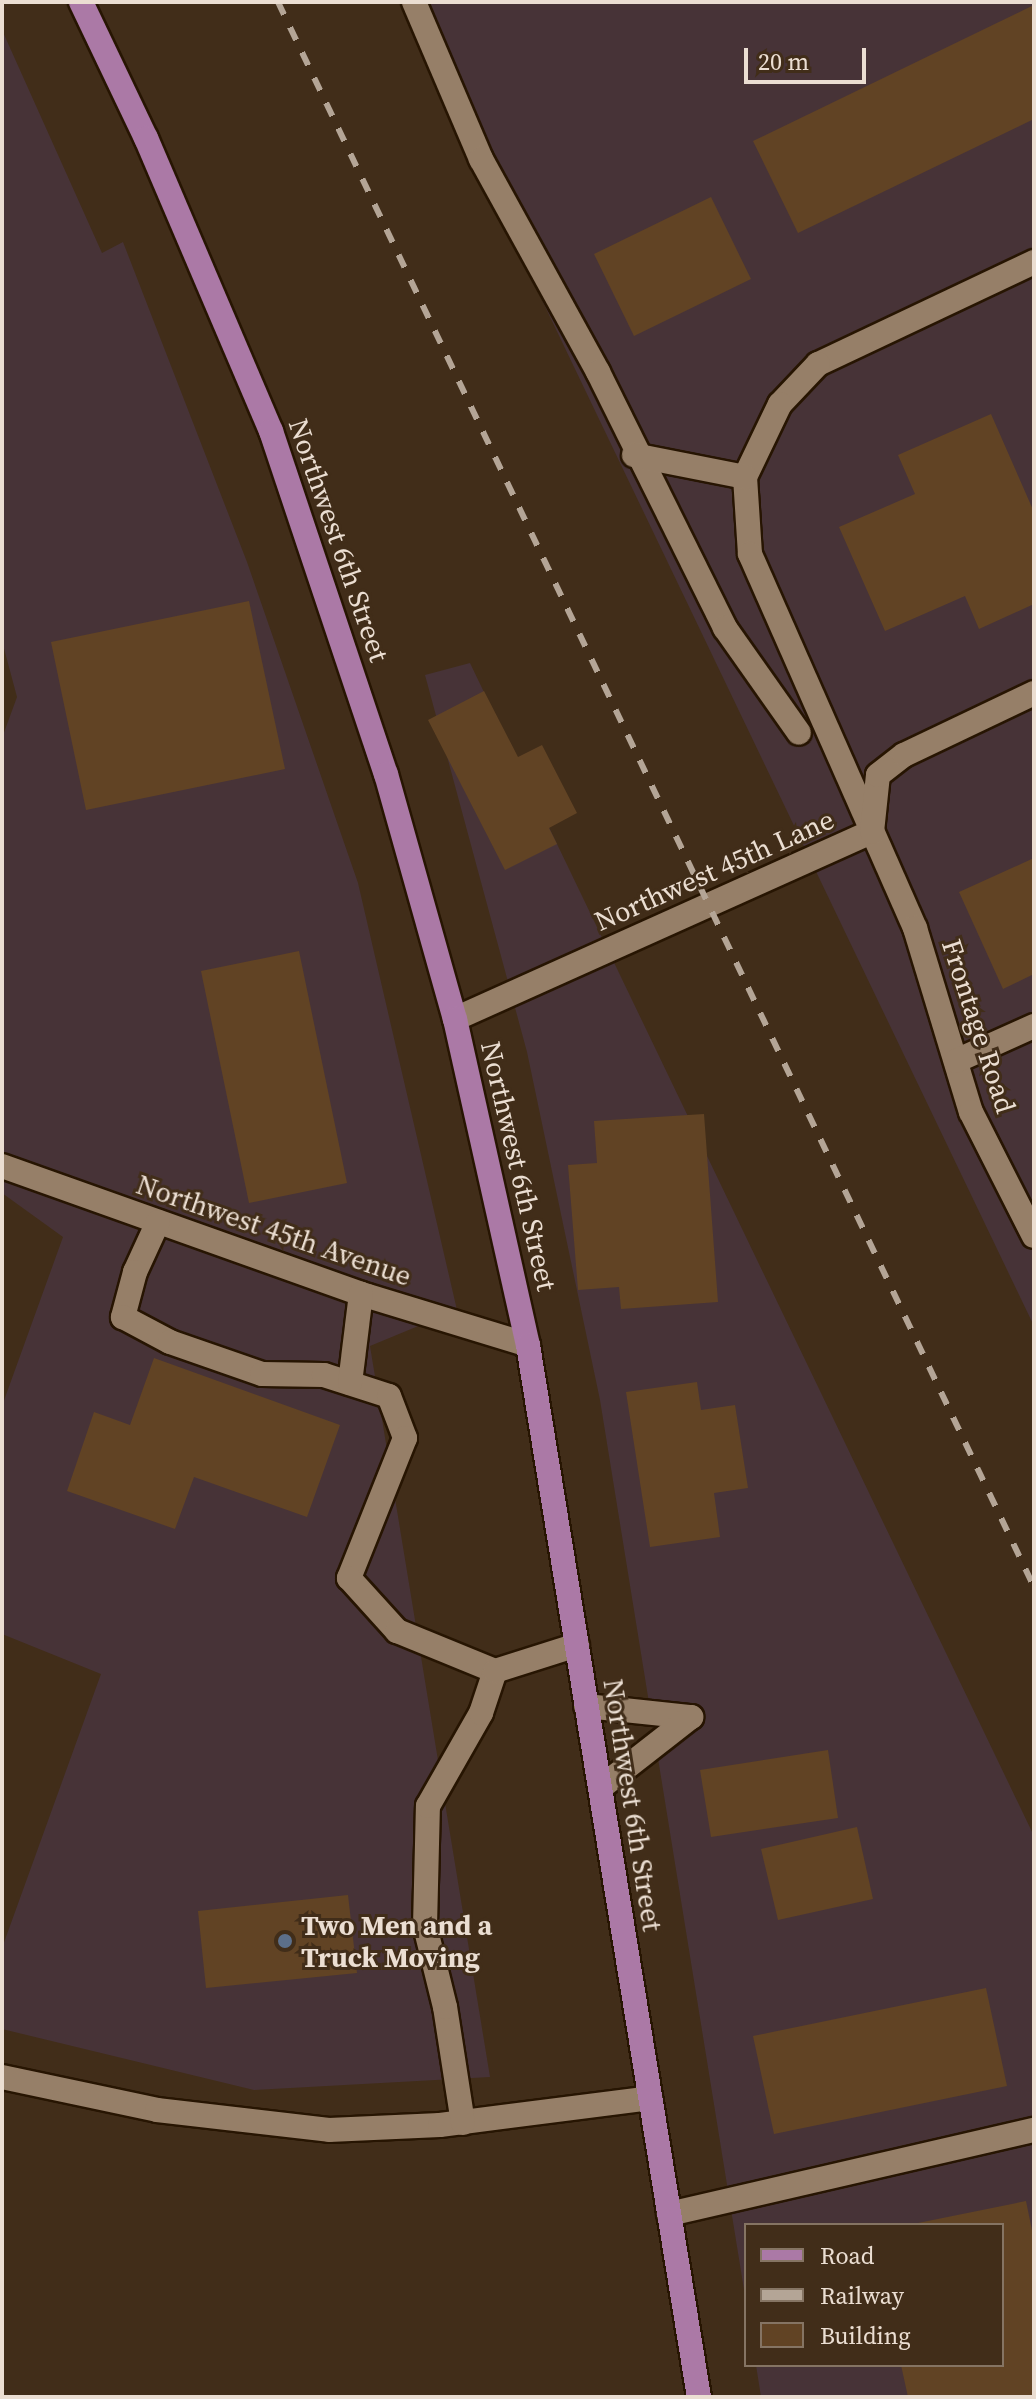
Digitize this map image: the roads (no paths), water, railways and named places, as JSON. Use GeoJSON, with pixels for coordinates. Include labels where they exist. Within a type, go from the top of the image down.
{"type":"FeatureCollection","features":[{"type":"Feature","properties":{"kind":"main road","name":"Northwest 6th Street"},"geometry":{"type":"LineString","coordinates":[[81,2],[146,138],[271,431],[381,760],[455,1019],[528,1345],[699,2397]]}},
{"type":"Feature","properties":{"kind":"street"},"geometry":{"type":"LineString","coordinates":[[414,2],[481,159],[598,372],[634,455],[725,628],[799,733]]}},
{"type":"Feature","properties":{"kind":"street"},"geometry":{"type":"LineString","coordinates":[[634,455],[745,477],[780,404],[818,364],[1034,262]]}},
{"type":"Feature","properties":{"kind":"street","name":"Frontage Road"},"geometry":{"type":"LineString","coordinates":[[745,477],[750,554],[915,928],[971,1112],[1034,1236]]}},
{"type":"Feature","properties":{"kind":"street","name":"Northwest 45th Lane"},"geometry":{"type":"LineString","coordinates":[[455,1019],[872,832],[878,775],[904,755],[1034,693]]}},
{"type":"Feature","properties":{"kind":"street"},"geometry":{"type":"LineString","coordinates":[[956,1061],[1034,1026]]}},
{"type":"Feature","properties":{"kind":"street","name":"Northwest 45th Avenue"},"geometry":{"type":"LineString","coordinates":[[2,1166],[361,1294],[528,1345]]}},
{"type":"Feature","properties":{"kind":"street"},"geometry":{"type":"LineString","coordinates":[[158,1222],[135,1272],[123,1317],[170,1342],[262,1374],[324,1375],[389,1396],[405,1438],[349,1578],[397,1631],[495,1671],[577,1645]]}},
{"type":"Feature","properties":{"kind":"street"},"geometry":{"type":"LineString","coordinates":[[350,1383],[361,1294]]}},
{"type":"Feature","properties":{"kind":"street"},"geometry":{"type":"LineString","coordinates":[[463,2123],[445,2007],[425,1926],[428,1806],[481,1713],[495,1671]]}},
{"type":"Feature","properties":{"kind":"street"},"geometry":{"type":"LineString","coordinates":[[586,1706],[691,1717],[600,1788]]}},
{"type":"Feature","properties":{"kind":"street"},"geometry":{"type":"LineString","coordinates":[[2,2077],[157,2110],[329,2130],[463,2123],[650,2098]]}},
{"type":"Feature","properties":{"kind":"street"},"geometry":{"type":"LineString","coordinates":[[669,2214],[1034,2130]]}},
{"type":"Feature","properties":{"kind":"railway"},"geometry":{"type":"LineString","coordinates":[[278,2],[1034,1587]]}},
{"type":"Feature","properties":{"kind":"place","name":"Two Men and a Truck Moving"},"geometry":{"type":"Point","coordinates":[285,1941]}}]}
